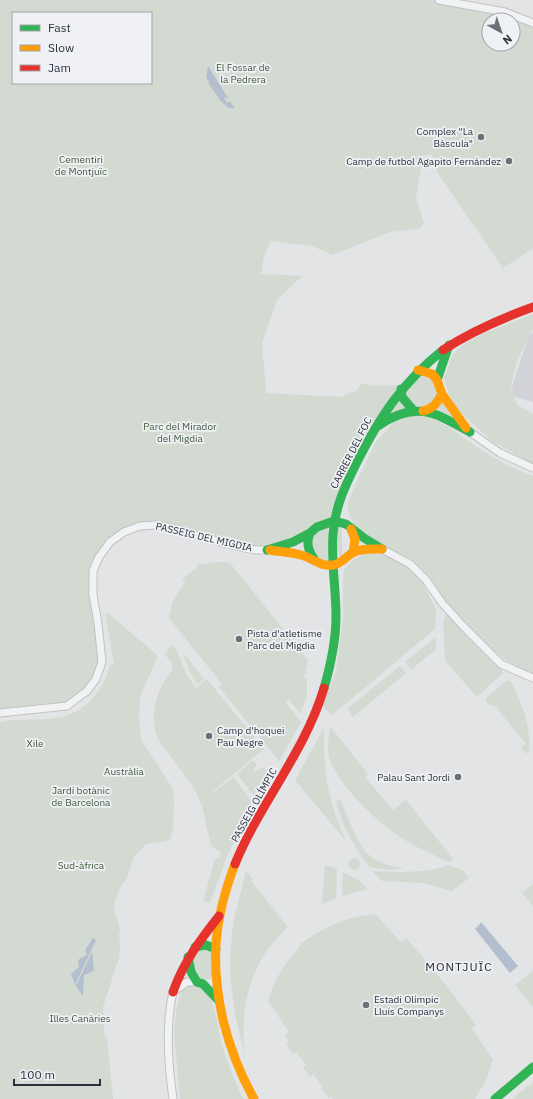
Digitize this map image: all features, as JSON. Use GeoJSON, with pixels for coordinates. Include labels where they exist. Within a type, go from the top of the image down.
{"type":"FeatureCollection","features":[{"type":"Feature","properties":{"kind":"street"},"geometry":{"type":"LineString","coordinates":[[439,0],[505,12],[533,23]]}},
{"type":"Feature","properties":{"kind":"street","name":"CARRER DEL FOC"},"geometry":{"type":"LineString","coordinates":[[334,521],[346,485],[374,430],[401,390],[418,370],[449,346],[485,325],[533,307]]}},
{"type":"Feature","properties":{"kind":"street"},"geometry":{"type":"LineString","coordinates":[[437,380],[449,346]]}},
{"type":"Feature","properties":{"kind":"street"},"geometry":{"type":"LineString","coordinates":[[418,370],[432,374],[437,380],[442,394],[451,408],[470,432]]}},
{"type":"Feature","properties":{"kind":"street"},"geometry":{"type":"LineString","coordinates":[[401,390],[402,396],[417,411],[438,415],[470,432],[500,453],[533,468]]}},
{"type":"Feature","properties":{"kind":"street"},"geometry":{"type":"LineString","coordinates":[[374,430],[394,416],[417,411],[431,410],[437,404],[442,394]]}},
{"type":"Feature","properties":{"kind":"street"},"geometry":{"type":"LineString","coordinates":[[267,550],[293,542],[323,524],[334,521],[346,524],[382,549],[410,564],[426,580],[442,603],[462,626],[501,664],[533,678]]}},
{"type":"Feature","properties":{"kind":"street","name":"PASSEIG OLÍMPIC"},"geometry":{"type":"LineString","coordinates":[[254,1099],[234,1060],[228,1041],[220,1002],[215,966],[219,916],[227,885],[236,861],[254,825],[304,739],[321,699],[328,673],[336,618],[333,541],[334,521]]}},
{"type":"Feature","properties":{"kind":"street","name":"PASSEIG DEL MIGDIA"},"geometry":{"type":"LineString","coordinates":[[0,713],[67,706],[78,700],[87,692],[96,679],[102,662],[98,623],[93,595],[93,570],[99,557],[110,542],[124,532],[140,526],[155,525],[172,528],[231,545],[256,550],[267,550]]}},
{"type":"Feature","properties":{"kind":"street"},"geometry":{"type":"LineString","coordinates":[[350,528],[355,539],[353,553]]}},
{"type":"Feature","properties":{"kind":"street"},"geometry":{"type":"LineString","coordinates":[[310,533],[307,540],[307,547],[314,559]]}},
{"type":"Feature","properties":{"kind":"street"},"geometry":{"type":"LineString","coordinates":[[267,550],[299,554],[314,559],[325,565],[334,565],[340,563],[353,553],[363,549],[382,549]]}},
{"type":"Feature","properties":{"kind":"street"},"geometry":{"type":"LineString","coordinates":[[173,1099],[168,1051],[170,1007],[173,992],[188,957],[219,916]]}},
{"type":"Feature","properties":{"kind":"street"},"geometry":{"type":"LineString","coordinates":[[195,947],[206,944],[216,949]]}},
{"type":"Feature","properties":{"kind":"street"},"geometry":{"type":"LineString","coordinates":[[188,957],[191,972],[220,1002]]}},
{"type":"Feature","properties":{"kind":"street"},"geometry":{"type":"LineString","coordinates":[[173,992],[187,982],[209,983],[216,979]]}},
{"type":"Feature","properties":{"kind":"street"},"geometry":{"type":"LineString","coordinates":[[495,1099],[533,1067]]}},
{"type":"Feature","properties":{"kind":"shaded area"},"geometry":{"type":"Polygon","coordinates":[[[533,333],[533,402],[513,396],[512,387],[529,334],[533,333]]]}},
{"type":"Feature","properties":{"kind":"green space"},"geometry":{"type":"Polygon","coordinates":[[[0,0],[444,0],[490,12],[481,12],[481,52],[521,52],[521,20],[533,23],[533,248],[503,268],[437,172],[432,154],[423,156],[416,198],[424,223],[421,228],[390,232],[333,255],[312,246],[271,241],[264,256],[261,274],[302,276],[277,300],[262,343],[266,393],[342,397],[350,392],[355,392],[362,383],[372,386],[404,385],[374,430],[334,521],[267,550],[172,528],[140,526],[110,542],[93,571],[102,662],[96,679],[72,704],[0,713],[0,0]]]}},
{"type":"Feature","properties":{"kind":"green space"},"geometry":{"type":"Polygon","coordinates":[[[533,314],[533,329],[517,361],[511,386],[517,405],[533,414],[533,464],[492,441],[457,409],[449,395],[444,378],[453,354],[464,344],[482,334],[533,314]]]}},
{"type":"Feature","properties":{"kind":"green space"},"geometry":{"type":"Polygon","coordinates":[[[420,376],[428,378],[433,382],[437,395],[428,408],[413,407],[405,393],[420,376]]]}},
{"type":"Feature","properties":{"kind":"green space"},"geometry":{"type":"Polygon","coordinates":[[[400,398],[407,409],[386,417],[400,398]]]}},
{"type":"Feature","properties":{"kind":"green space"},"geometry":{"type":"Polygon","coordinates":[[[442,398],[458,422],[433,411],[442,398]]]}},
{"type":"Feature","properties":{"kind":"green space"},"geometry":{"type":"Polygon","coordinates":[[[413,414],[424,416],[441,423],[493,457],[513,468],[533,476],[533,674],[506,660],[481,641],[448,607],[428,575],[410,558],[388,549],[355,527],[351,519],[348,503],[375,443],[393,423],[413,414]]]}},
{"type":"Feature","properties":{"kind":"green space"},"geometry":{"type":"Polygon","coordinates":[[[328,526],[328,561],[316,558],[309,544],[313,534],[328,526]]]}},
{"type":"Feature","properties":{"kind":"green space"},"geometry":{"type":"Polygon","coordinates":[[[338,526],[342,526],[342,557],[340,558],[338,549],[338,526]]]}},
{"type":"Feature","properties":{"kind":"green space"},"geometry":{"type":"Polygon","coordinates":[[[375,553],[404,564],[422,581],[436,610],[435,629],[332,715],[322,706],[336,672],[343,617],[344,570],[352,561],[364,554],[375,553]]]}},
{"type":"Feature","properties":{"kind":"green space","name":"Pista d'atletisme Parc del Migdia"},"geometry":{"type":"Polygon","coordinates":[[[217,562],[230,563],[308,660],[304,678],[307,679],[307,697],[300,713],[289,700],[285,703],[301,722],[279,761],[219,687],[222,684],[169,618],[173,601],[185,582],[182,579],[197,568],[197,565],[217,562]]]}},
{"type":"Feature","properties":{"kind":"green space","name":"Jardí botànic de Barcelona"},"geometry":{"type":"Polygon","coordinates":[[[107,612],[158,656],[140,697],[139,718],[141,740],[173,789],[173,828],[170,840],[147,844],[134,856],[126,880],[121,886],[114,904],[115,916],[121,932],[119,932],[119,958],[103,1007],[104,1034],[107,1039],[113,1099],[0,1099],[0,722],[62,717],[79,710],[93,698],[99,690],[110,665],[114,664],[105,613],[107,612]]]}},
{"type":"Feature","properties":{"kind":"green space"},"geometry":{"type":"Polygon","coordinates":[[[448,615],[475,644],[501,668],[503,673],[477,697],[447,663],[445,658],[443,622],[445,616],[448,615]]]}},
{"type":"Feature","properties":{"kind":"green space"},"geometry":{"type":"Polygon","coordinates":[[[436,637],[436,649],[411,670],[405,662],[436,637]]]}},
{"type":"Feature","properties":{"kind":"green space"},"geometry":{"type":"Polygon","coordinates":[[[173,645],[178,653],[186,674],[196,688],[207,679],[264,749],[212,792],[213,793],[233,777],[254,804],[228,854],[210,903],[203,901],[215,859],[219,858],[221,852],[211,846],[202,806],[194,788],[158,739],[154,721],[155,708],[161,686],[173,668],[171,661],[164,654],[173,645]]]}},
{"type":"Feature","properties":{"kind":"green space"},"geometry":{"type":"Polygon","coordinates":[[[184,654],[204,679],[197,684],[190,672],[183,655],[184,654]]]}},
{"type":"Feature","properties":{"kind":"green space"},"geometry":{"type":"Polygon","coordinates":[[[400,666],[406,673],[353,717],[347,709],[400,666]]]}},
{"type":"Feature","properties":{"kind":"green space"},"geometry":{"type":"Polygon","coordinates":[[[506,681],[512,683],[525,715],[529,732],[529,750],[526,754],[521,747],[526,744],[495,706],[489,705],[486,701],[486,698],[506,681]]]}},
{"type":"Feature","properties":{"kind":"green space"},"geometry":{"type":"Polygon","coordinates":[[[330,726],[368,774],[365,777],[393,810],[406,800],[453,859],[449,862],[406,841],[380,822],[358,801],[340,778],[329,757],[328,745],[330,726]]]}},
{"type":"Feature","properties":{"kind":"green space"},"geometry":{"type":"Polygon","coordinates":[[[324,728],[324,758],[328,786],[335,813],[346,841],[295,780],[324,728]]]}},
{"type":"Feature","properties":{"kind":"green space"},"geometry":{"type":"Polygon","coordinates":[[[253,760],[257,765],[253,769],[255,772],[263,767],[268,772],[272,768],[275,770],[257,800],[237,774],[253,760]]]}},
{"type":"Feature","properties":{"kind":"green space"},"geometry":{"type":"Polygon","coordinates":[[[341,800],[356,837],[369,855],[381,863],[404,868],[394,870],[370,868],[354,845],[345,828],[336,801],[341,800]]]}},
{"type":"Feature","properties":{"kind":"green space"},"geometry":{"type":"Polygon","coordinates":[[[352,858],[356,858],[360,864],[356,870],[352,870],[348,866],[348,862],[352,858]]]}},
{"type":"Feature","properties":{"kind":"green space"},"geometry":{"type":"Polygon","coordinates":[[[325,865],[337,869],[336,898],[322,904],[325,865]]]}},
{"type":"Feature","properties":{"kind":"green space"},"geometry":{"type":"Polygon","coordinates":[[[448,865],[463,870],[469,878],[452,891],[422,883],[382,881],[372,871],[421,871],[448,865]]]}},
{"type":"Feature","properties":{"kind":"green space"},"geometry":{"type":"Polygon","coordinates":[[[246,871],[253,879],[251,881],[288,927],[275,940],[264,955],[250,986],[244,1020],[245,1056],[235,1014],[230,975],[230,957],[233,923],[246,871]]]}},
{"type":"Feature","properties":{"kind":"green space"},"geometry":{"type":"Polygon","coordinates":[[[343,872],[358,880],[368,889],[342,896],[343,872]]]}},
{"type":"Feature","properties":{"kind":"green space"},"geometry":{"type":"Polygon","coordinates":[[[533,884],[533,906],[522,893],[533,884]]]}},
{"type":"Feature","properties":{"kind":"green space","name":"Estadi Olímpic Lluís Companys"},"geometry":{"type":"Polygon","coordinates":[[[375,914],[401,942],[406,938],[442,980],[476,1025],[472,1029],[493,1060],[486,1080],[475,1099],[333,1099],[331,1096],[329,1098],[321,1089],[323,1087],[313,1074],[310,1077],[303,1067],[306,1065],[296,1052],[293,1054],[286,1044],[289,1042],[285,1036],[289,1032],[268,1001],[277,978],[290,958],[301,945],[300,944],[326,928],[355,917],[375,914]]]}},
{"type":"Feature","properties":{"kind":"green space"},"geometry":{"type":"Polygon","coordinates":[[[201,948],[212,949],[212,978],[205,980],[200,979],[193,967],[194,953],[201,948]]]}},
{"type":"Feature","properties":{"kind":"green space"},"geometry":{"type":"Polygon","coordinates":[[[533,971],[533,1007],[515,985],[533,971]]]}},
{"type":"Feature","properties":{"kind":"green space"},"geometry":{"type":"Polygon","coordinates":[[[193,984],[203,989],[211,1001],[216,1015],[224,1052],[240,1093],[244,1099],[180,1099],[174,1033],[176,1012],[180,994],[185,987],[193,984]]]}},
{"type":"Feature","properties":{"kind":"green space"},"geometry":{"type":"Polygon","coordinates":[[[532,1082],[533,1099],[512,1099],[529,1085],[532,1085],[532,1082]]]}},
{"type":"Feature","properties":{"kind":"water"},"geometry":{"type":"Polygon","coordinates":[[[208,66],[228,98],[224,98],[227,103],[229,100],[235,109],[227,107],[219,99],[208,82],[209,80],[206,79],[208,66]]]}},
{"type":"Feature","properties":{"kind":"water"},"geometry":{"type":"Polygon","coordinates":[[[481,922],[518,966],[510,973],[475,929],[481,922]]]}},
{"type":"Feature","properties":{"kind":"water"},"geometry":{"type":"Polygon","coordinates":[[[93,938],[96,940],[75,985],[71,974],[79,967],[78,960],[87,955],[85,950],[93,938]]]}},
{"type":"Feature","properties":{"kind":"water"},"geometry":{"type":"Polygon","coordinates":[[[92,952],[94,971],[84,975],[82,995],[76,986],[92,952]]]}},
{"type":"Feature","properties":{"kind":"traffic: fast"},"geometry":{"type":"LineString","coordinates":[[437,380],[449,345]]}},
{"type":"Feature","properties":{"kind":"traffic: fast"},"geometry":{"type":"LineString","coordinates":[[324,688],[331,661],[335,634],[336,606],[333,534],[341,497],[357,462],[384,415],[404,388],[443,350]]}},
{"type":"Feature","properties":{"kind":"traffic: fast"},"geometry":{"type":"LineString","coordinates":[[401,389],[402,397],[413,410]]}},
{"type":"Feature","properties":{"kind":"traffic: fast"},"geometry":{"type":"LineString","coordinates":[[378,426],[391,418],[403,413],[414,411],[435,414],[470,432]]}},
{"type":"Feature","properties":{"kind":"traffic: fast"},"geometry":{"type":"LineString","coordinates":[[267,550],[293,542],[310,533],[317,527],[334,521],[346,524],[364,538],[382,549]]}},
{"type":"Feature","properties":{"kind":"traffic: fast"},"geometry":{"type":"LineString","coordinates":[[310,533],[308,546],[314,559]]}},
{"type":"Feature","properties":{"kind":"traffic: fast"},"geometry":{"type":"LineString","coordinates":[[195,947],[206,945],[216,949]]}},
{"type":"Feature","properties":{"kind":"traffic: fast"},"geometry":{"type":"LineString","coordinates":[[188,957],[191,972],[197,982],[203,984],[219,1001]]}},
{"type":"Feature","properties":{"kind":"traffic: fast"},"geometry":{"type":"LineString","coordinates":[[495,1099],[533,1067]]}},
{"type":"Feature","properties":{"kind":"traffic: slow"},"geometry":{"type":"LineString","coordinates":[[418,370],[432,374],[437,380],[442,394],[466,428]]}},
{"type":"Feature","properties":{"kind":"traffic: slow"},"geometry":{"type":"LineString","coordinates":[[423,411],[434,405],[442,394]]}},
{"type":"Feature","properties":{"kind":"traffic: slow"},"geometry":{"type":"LineString","coordinates":[[351,529],[355,539],[353,553]]}},
{"type":"Feature","properties":{"kind":"traffic: slow"},"geometry":{"type":"LineString","coordinates":[[270,550],[297,554],[324,565],[333,565],[339,563],[351,553],[357,551],[382,549]]}},
{"type":"Feature","properties":{"kind":"traffic: slow"},"geometry":{"type":"LineString","coordinates":[[235,864],[222,903],[216,941],[216,979],[223,1020],[229,1041],[236,1061],[254,1099]]}},
{"type":"Feature","properties":{"kind":"traffic: jam"},"geometry":{"type":"LineString","coordinates":[[443,350],[486,326],[533,307]]}},
{"type":"Feature","properties":{"kind":"traffic: jam"},"geometry":{"type":"LineString","coordinates":[[235,864],[257,820],[306,734],[324,688]]}},
{"type":"Feature","properties":{"kind":"traffic: jam"},"geometry":{"type":"LineString","coordinates":[[173,992],[177,981],[193,952],[219,916]]}},
{"type":"Feature","properties":{"kind":"place","name":"Complex \"La Bàscula\""},"geometry":{"type":"Point","coordinates":[481,137]}},
{"type":"Feature","properties":{"kind":"place","name":"Camp de futbol Agapito Fernández"},"geometry":{"type":"Point","coordinates":[509,161]}},
{"type":"Feature","properties":{"kind":"place","name":"Pista d'atletisme Parc del Migdia"},"geometry":{"type":"Point","coordinates":[239,639]}},
{"type":"Feature","properties":{"kind":"place","name":"Camp d'hoquei Pau Negre"},"geometry":{"type":"Point","coordinates":[209,736]}},
{"type":"Feature","properties":{"kind":"place","name":"Palau Sant Jordi"},"geometry":{"type":"Point","coordinates":[458,777]}},
{"type":"Feature","properties":{"kind":"place","name":"Estadi Olímpic Lluís Companys"},"geometry":{"type":"Point","coordinates":[366,1005]}},
{"type":"Feature","properties":{"kind":"district","name":"MONTJUÏC"},"geometry":{"type":"Point","coordinates":[459,966]}},
{"type":"Feature","properties":{"kind":"park label","name":"El Fossar de la Pedrera"},"geometry":{"type":"Point","coordinates":[243,72]}},
{"type":"Feature","properties":{"kind":"park label","name":"Cementiri de Montjuïc"},"geometry":{"type":"Point","coordinates":[81,164]}},
{"type":"Feature","properties":{"kind":"park label","name":"Parc del Mirador del Migdia"},"geometry":{"type":"Point","coordinates":[180,432]}},
{"type":"Feature","properties":{"kind":"park label","name":"Xile"},"geometry":{"type":"Point","coordinates":[35,743]}},
{"type":"Feature","properties":{"kind":"park label","name":"Austràlia"},"geometry":{"type":"Point","coordinates":[124,771]}},
{"type":"Feature","properties":{"kind":"park label","name":"Sud-àfrica"},"geometry":{"type":"Point","coordinates":[81,865]}},
{"type":"Feature","properties":{"kind":"park label","name":"Illes Canàries"},"geometry":{"type":"Point","coordinates":[80,1018]}}]}
